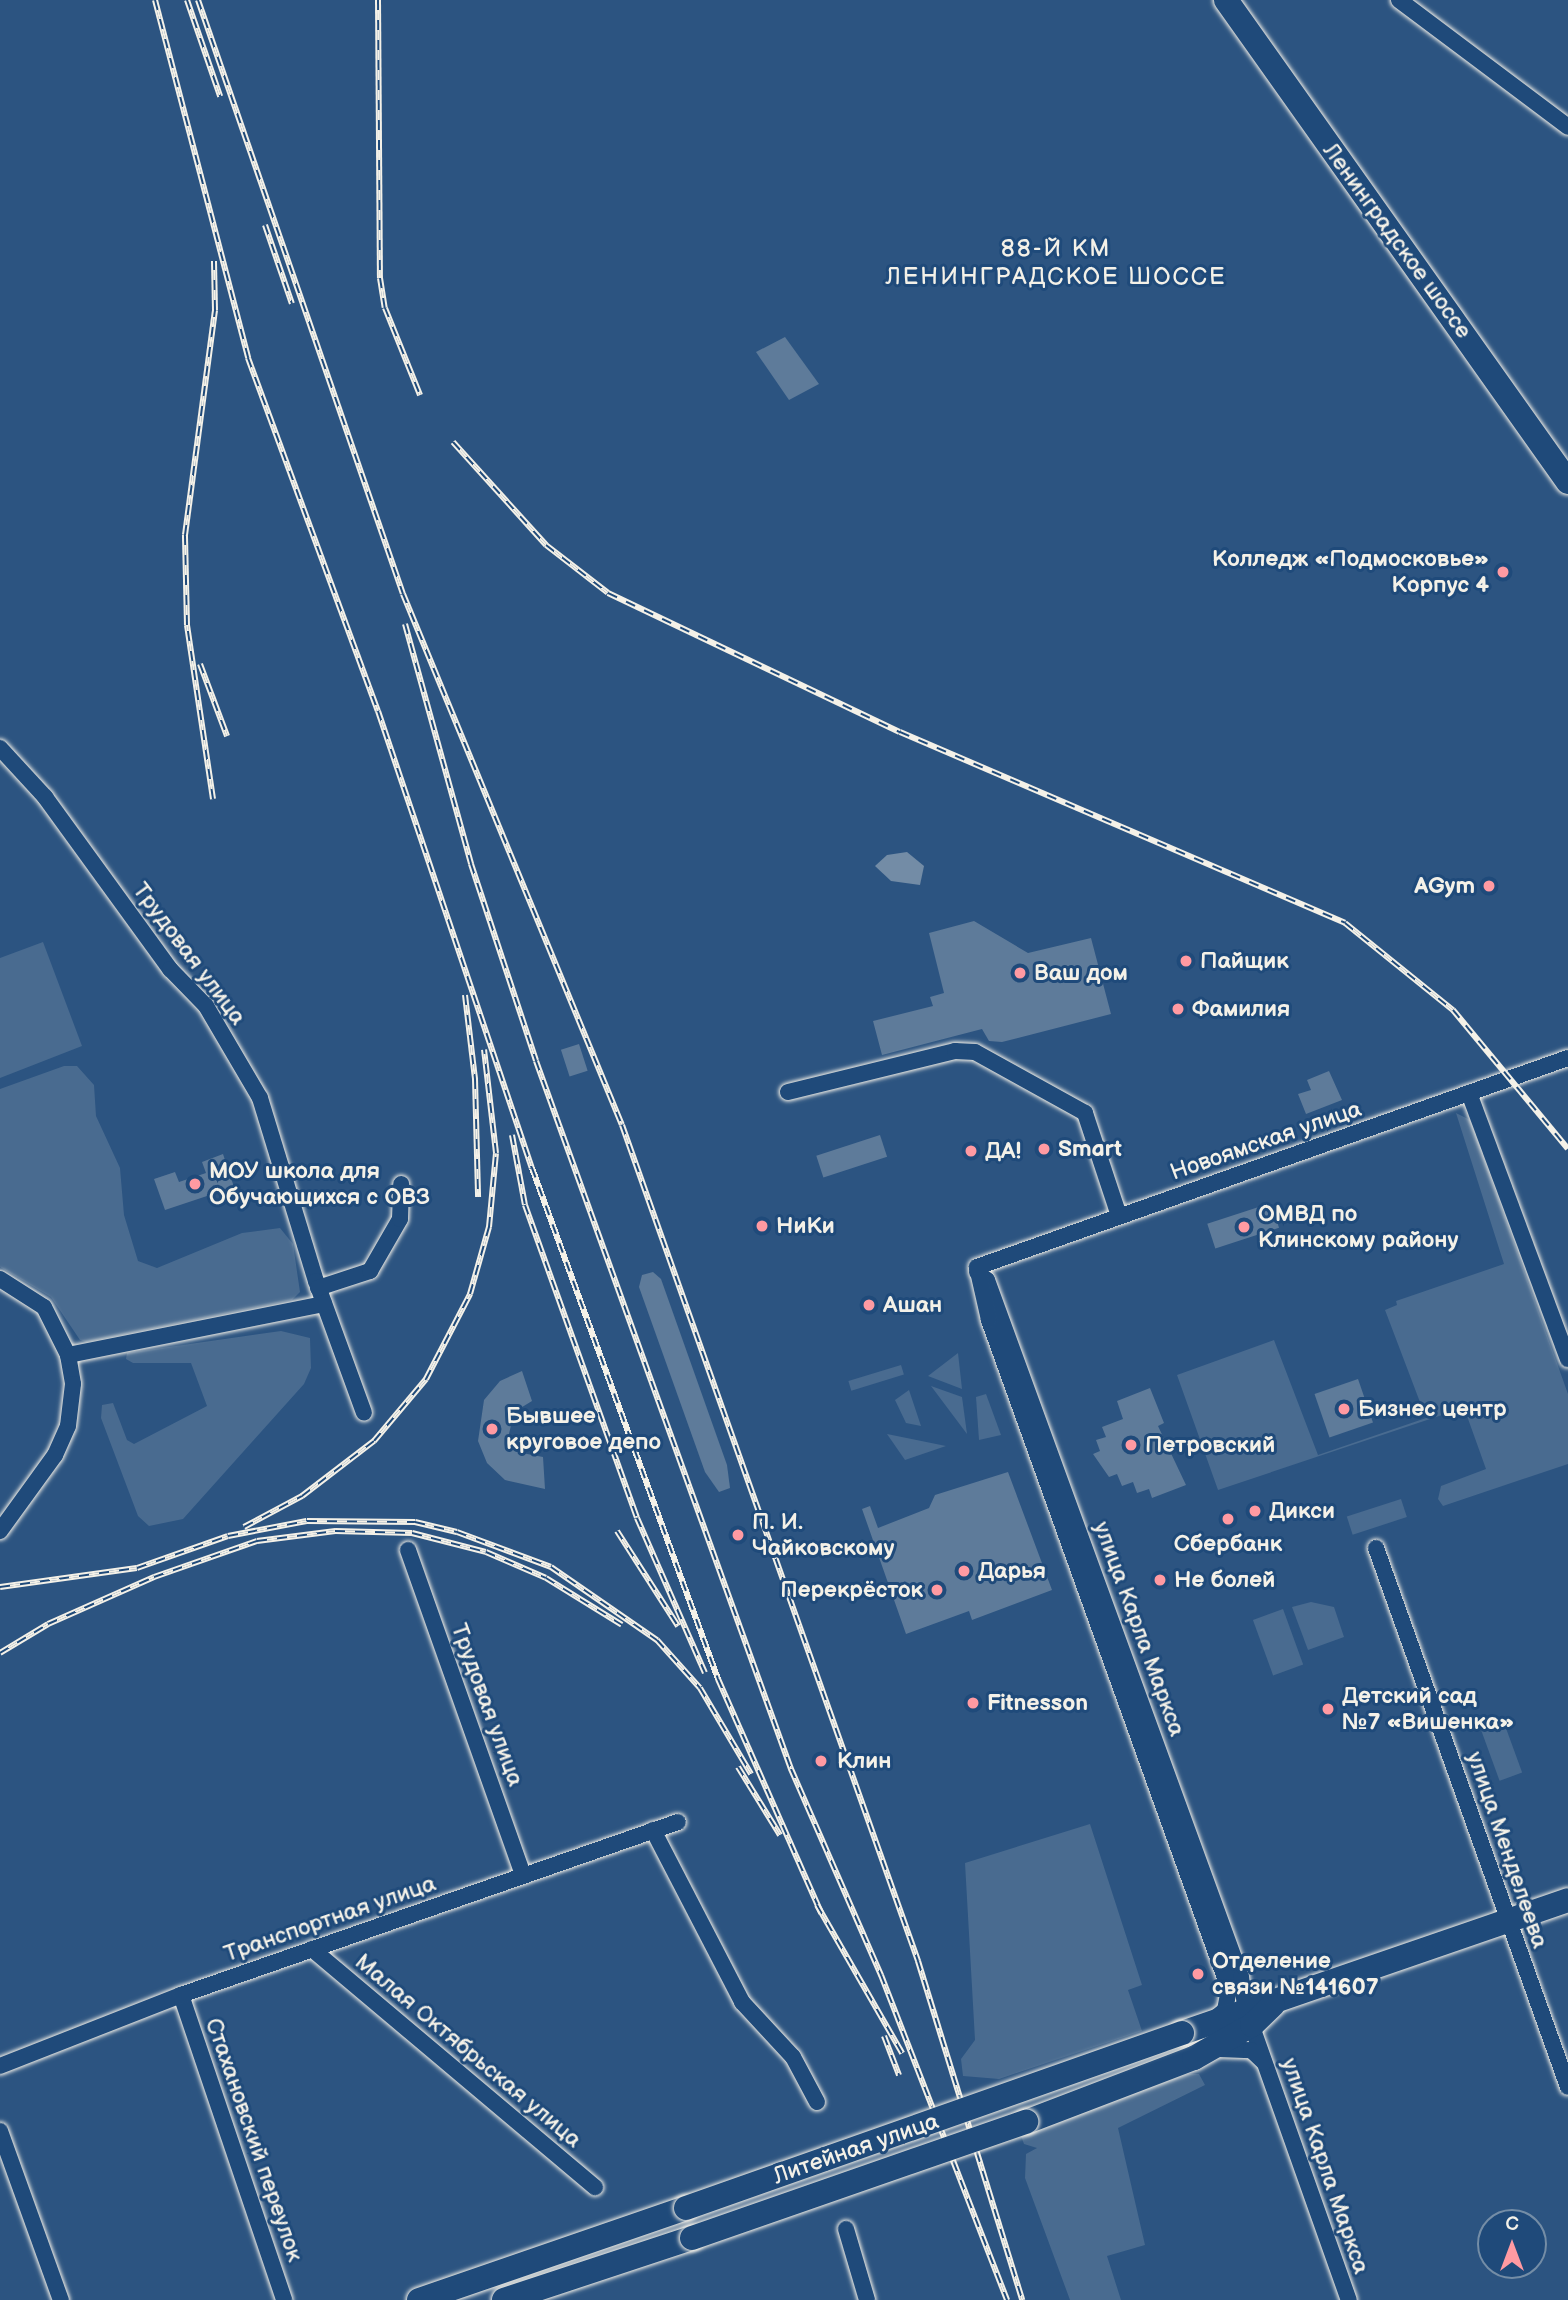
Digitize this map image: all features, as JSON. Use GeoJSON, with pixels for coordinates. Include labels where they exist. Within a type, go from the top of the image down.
{"type":"FeatureCollection","features":[{"type":"Feature","properties":{"kind":"highway","name":"Ленинградское шоссе"},"geometry":{"type":"LineString","coordinates":[[1226,0],[1568,482]]}},
{"type":"Feature","properties":{"kind":"highway","name":"Ленинградское шоссе"},"geometry":{"type":"LineString","coordinates":[[1244,0],[1568,457]]}},
{"type":"Feature","properties":{"kind":"highway","name":"Литейная улица"},"geometry":{"type":"LineString","coordinates":[[428,2297],[1182,2033],[1242,2007],[1273,2006],[1568,1900]]}},
{"type":"Feature","properties":{"kind":"highway","name":"Литейная улица"},"geometry":{"type":"LineString","coordinates":[[504,2300],[692,2238],[1203,2054],[1242,2007]]}},
{"type":"Feature","properties":{"kind":"street"},"geometry":{"type":"LineString","coordinates":[[1399,0],[1568,127]]}},
{"type":"Feature","properties":{"kind":"street","name":"Трудовая улица"},"geometry":{"type":"LineString","coordinates":[[0,748],[45,797],[170,969],[206,1006],[260,1098],[318,1288],[364,1413]]}},
{"type":"Feature","properties":{"kind":"street"},"geometry":{"type":"LineString","coordinates":[[788,1092],[955,1051],[975,1052],[1085,1113],[1119,1216]]}},
{"type":"Feature","properties":{"kind":"street","name":"Новоямская улица"},"geometry":{"type":"LineString","coordinates":[[978,1269],[1119,1216],[1568,1058]]}},
{"type":"Feature","properties":{"kind":"street"},"geometry":{"type":"LineString","coordinates":[[1469,1093],[1568,1359]]}},
{"type":"Feature","properties":{"kind":"street"},"geometry":{"type":"LineString","coordinates":[[318,1288],[370,1271],[400,1219],[401,1184]]}},
{"type":"Feature","properties":{"kind":"street","name":"улица Карла Маркса"},"geometry":{"type":"LineString","coordinates":[[978,1269],[987,1280],[1241,1977],[1242,2007]]}},
{"type":"Feature","properties":{"kind":"street","name":"улица Карла Маркса"},"geometry":{"type":"LineString","coordinates":[[978,1269],[989,1320],[1265,2063],[1349,2300]]}},
{"type":"Feature","properties":{"kind":"street"},"geometry":{"type":"LineString","coordinates":[[0,1279],[44,1307],[68,1355],[73,1406],[68,1426],[43,1473],[0,1531]]}},
{"type":"Feature","properties":{"kind":"street"},"geometry":{"type":"LineString","coordinates":[[68,1355],[324,1304]]}},
{"type":"Feature","properties":{"kind":"street","name":"улица Менделеева"},"geometry":{"type":"LineString","coordinates":[[1376,1548],[1568,2087]]}},
{"type":"Feature","properties":{"kind":"street","name":"Трудовая улица"},"geometry":{"type":"LineString","coordinates":[[408,1550],[523,1875]]}},
{"type":"Feature","properties":{"kind":"street","name":"Транспортная улица"},"geometry":{"type":"LineString","coordinates":[[0,2066],[181,1995],[677,1822]]}},
{"type":"Feature","properties":{"kind":"street"},"geometry":{"type":"LineString","coordinates":[[653,1830],[742,2002],[793,2057],[817,2102]]}},
{"type":"Feature","properties":{"kind":"street","name":"Малая Октябрьская улица"},"geometry":{"type":"LineString","coordinates":[[312,1949],[596,2187]]}},
{"type":"Feature","properties":{"kind":"street","name":"Стахановский переулок"},"geometry":{"type":"LineString","coordinates":[[181,1995],[284,2300]]}},
{"type":"Feature","properties":{"kind":"street"},"geometry":{"type":"LineString","coordinates":[[1203,2054],[1241,2048],[1265,2063]]}},
{"type":"Feature","properties":{"kind":"street"},"geometry":{"type":"LineString","coordinates":[[0,2131],[61,2300]]}},
{"type":"Feature","properties":{"kind":"street"},"geometry":{"type":"LineString","coordinates":[[846,2229],[867,2300]]}},
{"type":"Feature","properties":{"kind":"shaded area"},"geometry":{"type":"Polygon","coordinates":[[[907,852],[924,866],[920,885],[891,881],[875,866],[887,855],[907,852]]]}},
{"type":"Feature","properties":{"kind":"shaded area"},"geometry":{"type":"Polygon","coordinates":[[[43,942],[82,1046],[0,1078],[0,958],[43,942]]]}},
{"type":"Feature","properties":{"kind":"shaded area"},"geometry":{"type":"Polygon","coordinates":[[[64,1066],[77,1066],[94,1085],[96,1116],[120,1168],[124,1215],[138,1261],[157,1268],[242,1233],[280,1228],[293,1244],[300,1292],[292,1300],[86,1342],[80,1340],[51,1297],[0,1267],[0,1089],[64,1066]]]}},
{"type":"Feature","properties":{"kind":"shaded area"},"geometry":{"type":"Polygon","coordinates":[[[1456,1113],[1470,1120],[1568,1394],[1568,1464],[1443,1506],[1438,1499],[1441,1486],[1486,1469],[1467,1416],[1451,1412],[1218,1490],[1177,1375],[1274,1340],[1318,1455],[1426,1418],[1385,1310],[1397,1305],[1396,1301],[1504,1264],[1456,1113]]]}},
{"type":"Feature","properties":{"kind":"shaded area"},"geometry":{"type":"Polygon","coordinates":[[[281,1331],[310,1338],[311,1368],[304,1384],[183,1519],[149,1526],[138,1516],[101,1418],[102,1405],[113,1403],[127,1440],[134,1444],[207,1406],[191,1363],[133,1363],[126,1359],[127,1353],[281,1331]]]}},
{"type":"Feature","properties":{"kind":"shaded area"},"geometry":{"type":"Polygon","coordinates":[[[958,1353],[962,1389],[928,1376],[958,1353]]]}},
{"type":"Feature","properties":{"kind":"shaded area"},"geometry":{"type":"Polygon","coordinates":[[[901,1365],[904,1375],[851,1391],[848,1381],[901,1365]]]}},
{"type":"Feature","properties":{"kind":"shaded area"},"geometry":{"type":"Polygon","coordinates":[[[931,1386],[962,1397],[967,1434],[931,1386]]]}},
{"type":"Feature","properties":{"kind":"shaded area"},"geometry":{"type":"Polygon","coordinates":[[[909,1390],[921,1426],[906,1423],[895,1400],[909,1390]]]}},
{"type":"Feature","properties":{"kind":"shaded area"},"geometry":{"type":"Polygon","coordinates":[[[986,1394],[1001,1435],[979,1440],[976,1397],[986,1394]]]}},
{"type":"Feature","properties":{"kind":"shaded area"},"geometry":{"type":"Polygon","coordinates":[[[887,1434],[946,1446],[905,1460],[887,1434]]]}},
{"type":"Feature","properties":{"kind":"shaded area"},"geometry":{"type":"Polygon","coordinates":[[[1401,1499],[1407,1517],[1353,1535],[1347,1517],[1401,1499]]]}},
{"type":"Feature","properties":{"kind":"shaded area"},"geometry":{"type":"Polygon","coordinates":[[[1311,1602],[1334,1607],[1344,1637],[1308,1650],[1292,1607],[1311,1602]]]}},
{"type":"Feature","properties":{"kind":"shaded area"},"geometry":{"type":"Polygon","coordinates":[[[1283,1609],[1303,1664],[1273,1675],[1253,1620],[1283,1609]]]}},
{"type":"Feature","properties":{"kind":"shaded area"},"geometry":{"type":"Polygon","coordinates":[[[1503,1720],[1522,1773],[1500,1781],[1480,1728],[1503,1720]]]}},
{"type":"Feature","properties":{"kind":"shaded area"},"geometry":{"type":"Polygon","coordinates":[[[1090,1824],[1142,1985],[1128,1990],[1142,2031],[999,2079],[963,2076],[961,2059],[975,2040],[965,1863],[1090,1824]]]}},
{"type":"Feature","properties":{"kind":"shaded area"},"geometry":{"type":"Polygon","coordinates":[[[1188,2074],[1199,2074],[1205,2085],[1118,2128],[1145,2245],[1107,2256],[1121,2300],[1070,2300],[1025,2178],[1026,2154],[1037,2148],[1024,2144],[1020,2133],[1188,2074]]]}},
{"type":"Feature","properties":{"kind":"building"},"geometry":{"type":"Polygon","coordinates":[[[785,337],[819,384],[789,400],[756,352],[785,337]]]}},
{"type":"Feature","properties":{"kind":"building","name":"Ваш дом"},"geometry":{"type":"Polygon","coordinates":[[[974,921],[1028,953],[1091,938],[1111,1014],[1002,1042],[989,1041],[982,1029],[882,1055],[873,1021],[933,1006],[930,997],[944,993],[929,933],[974,921]]]}},
{"type":"Feature","properties":{"kind":"building"},"geometry":{"type":"Polygon","coordinates":[[[579,1044],[588,1071],[570,1077],[561,1050],[579,1044]]]}},
{"type":"Feature","properties":{"kind":"building"},"geometry":{"type":"Polygon","coordinates":[[[1329,1071],[1342,1100],[1306,1114],[1298,1094],[1311,1090],[1307,1080],[1329,1071]]]}},
{"type":"Feature","properties":{"kind":"building"},"geometry":{"type":"Polygon","coordinates":[[[880,1135],[887,1157],[823,1178],[816,1156],[880,1135]]]}},
{"type":"Feature","properties":{"kind":"building","name":"МОУ школа для Обучающихся с ОВЗ"},"geometry":{"type":"Polygon","coordinates":[[[223,1154],[234,1187],[165,1210],[154,1179],[175,1172],[179,1182],[206,1173],[202,1162],[223,1154]]]}},
{"type":"Feature","properties":{"kind":"building","name":"ОМВД по Клинскому району"},"geometry":{"type":"Polygon","coordinates":[[[1271,1203],[1279,1228],[1215,1248],[1207,1224],[1271,1203]]]}},
{"type":"Feature","properties":{"kind":"building"},"geometry":{"type":"Polygon","coordinates":[[[653,1272],[661,1279],[727,1465],[730,1488],[719,1492],[705,1472],[639,1287],[642,1275],[653,1272]]]}},
{"type":"Feature","properties":{"kind":"building","name":"Бывшее круговое депо"},"geometry":{"type":"Polygon","coordinates":[[[522,1371],[532,1401],[514,1412],[509,1434],[522,1453],[543,1457],[545,1489],[505,1480],[487,1463],[478,1441],[484,1400],[500,1381],[522,1371]]]}},
{"type":"Feature","properties":{"kind":"building","name":"Бизнес центр"},"geometry":{"type":"Polygon","coordinates":[[[1358,1379],[1373,1422],[1329,1437],[1315,1394],[1358,1379]]]}},
{"type":"Feature","properties":{"kind":"building","name":"Петровский"},"geometry":{"type":"Polygon","coordinates":[[[1150,1388],[1164,1423],[1158,1426],[1186,1485],[1152,1498],[1149,1489],[1137,1493],[1133,1482],[1122,1486],[1117,1474],[1109,1477],[1093,1454],[1100,1451],[1096,1440],[1106,1437],[1102,1427],[1123,1419],[1117,1401],[1150,1388]]]}},
{"type":"Feature","properties":{"kind":"building","name":"Дарья"},"geometry":{"type":"Polygon","coordinates":[[[1008,1472],[1052,1590],[972,1620],[969,1611],[906,1634],[862,1509],[870,1506],[878,1528],[929,1508],[935,1495],[1008,1472]]]}},
{"type":"Feature","properties":{"kind":"railway"},"geometry":{"type":"LineString","coordinates":[[155,0],[248,358],[378,711],[532,1168],[718,1679],[821,1913]]}},
{"type":"Feature","properties":{"kind":"railway"},"geometry":{"type":"LineString","coordinates":[[187,0],[220,96]]}},
{"type":"Feature","properties":{"kind":"railway"},"geometry":{"type":"LineString","coordinates":[[198,0],[403,594],[622,1125],[918,1961],[1022,2300]]}},
{"type":"Feature","properties":{"kind":"railway"},"geometry":{"type":"LineString","coordinates":[[378,0],[380,278],[385,308],[420,395]]}},
{"type":"Feature","properties":{"kind":"railway"},"geometry":{"type":"LineString","coordinates":[[265,225],[292,304]]}},
{"type":"Feature","properties":{"kind":"railway"},"geometry":{"type":"LineString","coordinates":[[213,799],[187,625],[185,535],[215,310],[214,261]]}},
{"type":"Feature","properties":{"kind":"railway"},"geometry":{"type":"LineString","coordinates":[[453,442],[546,545],[608,593],[900,732],[1345,923],[1453,1010],[1568,1149]]}},
{"type":"Feature","properties":{"kind":"railway"},"geometry":{"type":"LineString","coordinates":[[405,624],[471,864],[536,1061],[791,1769],[881,1975],[1007,2300]]}},
{"type":"Feature","properties":{"kind":"railway"},"geometry":{"type":"LineString","coordinates":[[200,664],[227,736]]}},
{"type":"Feature","properties":{"kind":"railway"},"geometry":{"type":"LineString","coordinates":[[465,995],[475,1079],[478,1197]]}},
{"type":"Feature","properties":{"kind":"railway"},"geometry":{"type":"LineString","coordinates":[[244,1527],[302,1496],[374,1441],[426,1379],[470,1294],[489,1227],[496,1153],[484,1050]]}},
{"type":"Feature","properties":{"kind":"railway"},"geometry":{"type":"LineString","coordinates":[[512,1135],[525,1205],[637,1518],[705,1673]]}},
{"type":"Feature","properties":{"kind":"railway"},"geometry":{"type":"LineString","coordinates":[[0,1587],[137,1568],[228,1536],[307,1521],[415,1522],[457,1532],[551,1567],[657,1640],[700,1688],[751,1774]]}},
{"type":"Feature","properties":{"kind":"railway"},"geometry":{"type":"LineString","coordinates":[[0,1653],[48,1624],[154,1577],[257,1541],[335,1531],[412,1533],[486,1552],[546,1578],[622,1625]]}},
{"type":"Feature","properties":{"kind":"railway"},"geometry":{"type":"LineString","coordinates":[[617,1531],[678,1626]]}},
{"type":"Feature","properties":{"kind":"railway"},"geometry":{"type":"LineString","coordinates":[[738,1767],[780,1835]]}},
{"type":"Feature","properties":{"kind":"railway"},"geometry":{"type":"LineString","coordinates":[[817,1905],[902,2053]]}},
{"type":"Feature","properties":{"kind":"railway"},"geometry":{"type":"LineString","coordinates":[[884,2036],[899,2075]]}},
{"type":"Feature","properties":{"kind":"place","name":"Колледж «Подмосковье» Корпус 4"},"geometry":{"type":"Point","coordinates":[1503,572]}},
{"type":"Feature","properties":{"kind":"place","name":"AGym"},"geometry":{"type":"Point","coordinates":[1489,886]}},
{"type":"Feature","properties":{"kind":"place","name":"Пайщик"},"geometry":{"type":"Point","coordinates":[1186,961]}},
{"type":"Feature","properties":{"kind":"place","name":"Ваш дом"},"geometry":{"type":"Point","coordinates":[1020,973]}},
{"type":"Feature","properties":{"kind":"place","name":"Фамилия"},"geometry":{"type":"Point","coordinates":[1178,1009]}},
{"type":"Feature","properties":{"kind":"place","name":"Smart"},"geometry":{"type":"Point","coordinates":[1044,1149]}},
{"type":"Feature","properties":{"kind":"place","name":"ДА!"},"geometry":{"type":"Point","coordinates":[971,1151]}},
{"type":"Feature","properties":{"kind":"place","name":"МОУ школа для Обучающихся с ОВЗ"},"geometry":{"type":"Point","coordinates":[195,1184]}},
{"type":"Feature","properties":{"kind":"place","name":"НиКи"},"geometry":{"type":"Point","coordinates":[762,1226]}},
{"type":"Feature","properties":{"kind":"place","name":"ОМВД по Клинскому району"},"geometry":{"type":"Point","coordinates":[1244,1227]}},
{"type":"Feature","properties":{"kind":"place","name":"Ашан"},"geometry":{"type":"Point","coordinates":[869,1305]}},
{"type":"Feature","properties":{"kind":"place","name":"Бизнес центр"},"geometry":{"type":"Point","coordinates":[1344,1409]}},
{"type":"Feature","properties":{"kind":"place","name":"Бывшее круговое депо"},"geometry":{"type":"Point","coordinates":[492,1429]}},
{"type":"Feature","properties":{"kind":"place","name":"Петровский"},"geometry":{"type":"Point","coordinates":[1131,1445]}},
{"type":"Feature","properties":{"kind":"place","name":"Дикси"},"geometry":{"type":"Point","coordinates":[1255,1511]}},
{"type":"Feature","properties":{"kind":"place","name":"Сбербанк"},"geometry":{"type":"Point","coordinates":[1228,1519]}},
{"type":"Feature","properties":{"kind":"place","name":"П. И. Чайковскому"},"geometry":{"type":"Point","coordinates":[738,1535]}},
{"type":"Feature","properties":{"kind":"place","name":"Дарья"},"geometry":{"type":"Point","coordinates":[964,1571]}},
{"type":"Feature","properties":{"kind":"place","name":"Не болей"},"geometry":{"type":"Point","coordinates":[1160,1580]}},
{"type":"Feature","properties":{"kind":"place","name":"Перекрёсток"},"geometry":{"type":"Point","coordinates":[937,1590]}},
{"type":"Feature","properties":{"kind":"place","name":"Fitnesson"},"geometry":{"type":"Point","coordinates":[973,1703]}},
{"type":"Feature","properties":{"kind":"place","name":"Детский сад №7 «Вишенка»"},"geometry":{"type":"Point","coordinates":[1328,1709]}},
{"type":"Feature","properties":{"kind":"place","name":"Клин"},"geometry":{"type":"Point","coordinates":[821,1761]}},
{"type":"Feature","properties":{"kind":"place","name":"Отделение связи №141607"},"geometry":{"type":"Point","coordinates":[1198,1974]}},
{"type":"Feature","properties":{"kind":"district","name":"88-Й КМ ЛЕНИНГРАДСКОЕ ШОССЕ"},"geometry":{"type":"Point","coordinates":[1056,263]}}]}
